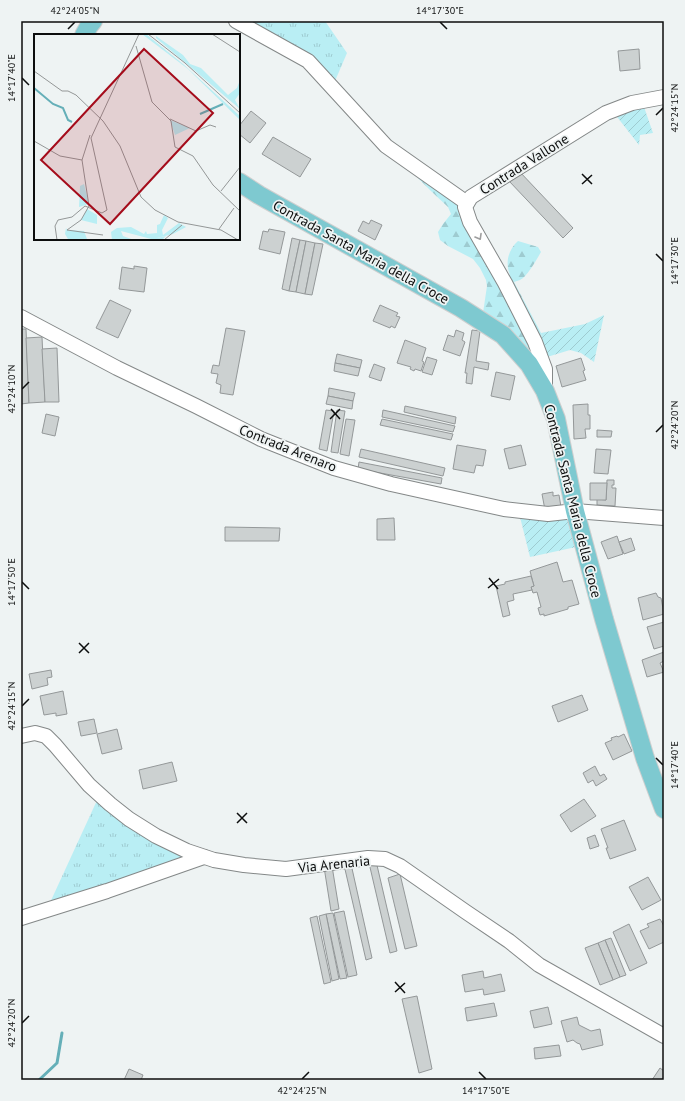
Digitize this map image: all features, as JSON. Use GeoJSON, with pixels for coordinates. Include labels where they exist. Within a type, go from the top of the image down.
{"type":"FeatureCollection","features":[{"type":"Feature","properties":{"kind":"main road"},"geometry":{"type":"LineString","coordinates":[[85,34],[93,21]]}},
{"type":"Feature","properties":{"kind":"main road","name":"Contrada Santa Maria della Croce"},"geometry":{"type":"LineString","coordinates":[[240,183],[461,308],[503,335],[529,364],[545,391],[556,419],[575,511],[604,619],[646,758],[664,809]]}},
{"type":"Feature","properties":{"kind":"street"},"geometry":{"type":"LineString","coordinates":[[236,21],[308,61],[386,146],[467,202]]}},
{"type":"Feature","properties":{"kind":"street","name":"Contrada Vallone"},"geometry":{"type":"LineString","coordinates":[[545,391],[545,369],[535,342],[506,283],[470,222],[465,207],[467,202],[470,197],[606,113],[632,103],[664,97]]}},
{"type":"Feature","properties":{"kind":"street","name":"Contrada Arenaro"},"geometry":{"type":"LineString","coordinates":[[21,317],[117,368],[261,439],[334,468],[391,484],[504,508],[548,514],[575,511],[664,518]]}},
{"type":"Feature","properties":{"kind":"street","name":"Via Arenaria"},"geometry":{"type":"LineString","coordinates":[[21,736],[35,733],[46,736],[89,785],[129,819],[156,836],[187,852],[214,860],[244,865],[286,869],[368,858],[385,860],[400,866],[509,941],[539,965],[664,1036]]}},
{"type":"Feature","properties":{"kind":"street"},"geometry":{"type":"LineString","coordinates":[[21,918],[107,891],[204,857]]}},
{"type":"Feature","properties":{"kind":"green space"},"geometry":{"type":"Polygon","coordinates":[[[240,21],[325,21],[347,53],[335,81],[240,21]]]}},
{"type":"Feature","properties":{"kind":"green space"},"geometry":{"type":"Polygon","coordinates":[[[643,104],[653,133],[640,135],[639,145],[614,113],[643,104]]]}},
{"type":"Feature","properties":{"kind":"green space"},"geometry":{"type":"Polygon","coordinates":[[[420,174],[463,203],[497,272],[510,275],[508,270],[508,257],[512,248],[518,241],[538,247],[541,252],[532,268],[523,278],[514,282],[541,333],[541,346],[535,356],[483,313],[487,286],[486,280],[480,268],[473,259],[448,246],[440,240],[438,232],[451,214],[448,207],[418,178],[420,174]]]}},
{"type":"Feature","properties":{"kind":"green space"},"geometry":{"type":"Polygon","coordinates":[[[604,315],[594,362],[581,353],[570,350],[547,357],[541,345],[541,333],[585,324],[604,315]]]}},
{"type":"Feature","properties":{"kind":"green space"},"geometry":{"type":"Polygon","coordinates":[[[519,513],[568,516],[576,547],[530,557],[519,513]]]}},
{"type":"Feature","properties":{"kind":"green space"},"geometry":{"type":"Polygon","coordinates":[[[99,796],[196,857],[48,907],[99,796]]]}},
{"type":"Feature","properties":{"kind":"building"},"geometry":{"type":"Polygon","coordinates":[[[639,49],[640,69],[620,71],[618,51],[639,49]]]}},
{"type":"Feature","properties":{"kind":"building"},"geometry":{"type":"Polygon","coordinates":[[[251,111],[266,123],[250,143],[240,135],[240,125],[251,111]]]}},
{"type":"Feature","properties":{"kind":"building"},"geometry":{"type":"Polygon","coordinates":[[[273,137],[311,159],[300,177],[262,154],[273,137]]]}},
{"type":"Feature","properties":{"kind":"building"},"geometry":{"type":"Polygon","coordinates":[[[519,171],[573,228],[563,238],[509,181],[519,171]]]}},
{"type":"Feature","properties":{"kind":"building"},"geometry":{"type":"Polygon","coordinates":[[[371,220],[382,225],[375,240],[358,231],[363,221],[369,224],[371,220]]]}},
{"type":"Feature","properties":{"kind":"building"},"geometry":{"type":"Polygon","coordinates":[[[269,229],[285,232],[280,254],[259,249],[263,231],[268,232],[269,229]]]}},
{"type":"Feature","properties":{"kind":"building"},"geometry":{"type":"Polygon","coordinates":[[[292,238],[300,240],[289,291],[282,289],[292,238]]]}},
{"type":"Feature","properties":{"kind":"building"},"geometry":{"type":"Polygon","coordinates":[[[300,240],[306,241],[296,292],[289,291],[300,240]]]}},
{"type":"Feature","properties":{"kind":"building"},"geometry":{"type":"Polygon","coordinates":[[[306,241],[315,243],[305,294],[296,292],[306,241]]]}},
{"type":"Feature","properties":{"kind":"building"},"geometry":{"type":"Polygon","coordinates":[[[315,243],[323,244],[312,295],[305,294],[315,243]]]}},
{"type":"Feature","properties":{"kind":"building"},"geometry":{"type":"Polygon","coordinates":[[[134,266],[147,268],[144,292],[119,289],[122,267],[134,269],[134,266]]]}},
{"type":"Feature","properties":{"kind":"building"},"geometry":{"type":"Polygon","coordinates":[[[110,300],[131,310],[118,338],[96,328],[110,300]]]}},
{"type":"Feature","properties":{"kind":"building"},"geometry":{"type":"Polygon","coordinates":[[[380,305],[398,313],[396,316],[400,317],[395,328],[391,326],[390,328],[373,321],[380,305]]]}},
{"type":"Feature","properties":{"kind":"building"},"geometry":{"type":"Polygon","coordinates":[[[226,328],[245,331],[233,395],[220,393],[221,385],[216,383],[218,374],[211,373],[213,365],[219,366],[226,328]]]}},
{"type":"Feature","properties":{"kind":"building"},"geometry":{"type":"Polygon","coordinates":[[[21,329],[26,329],[29,403],[21,404],[21,329]]]}},
{"type":"Feature","properties":{"kind":"building"},"geometry":{"type":"Polygon","coordinates":[[[456,330],[464,333],[462,340],[465,342],[460,356],[443,350],[448,335],[454,337],[456,330]]]}},
{"type":"Feature","properties":{"kind":"building"},"geometry":{"type":"Polygon","coordinates":[[[472,330],[480,331],[476,361],[489,363],[488,370],[474,367],[472,384],[466,383],[467,373],[465,373],[472,330]]]}},
{"type":"Feature","properties":{"kind":"building"},"geometry":{"type":"Polygon","coordinates":[[[42,337],[45,402],[29,403],[26,338],[42,337]]]}},
{"type":"Feature","properties":{"kind":"building"},"geometry":{"type":"Polygon","coordinates":[[[405,340],[426,348],[421,371],[415,369],[414,371],[410,369],[411,367],[397,363],[405,340]]]}},
{"type":"Feature","properties":{"kind":"building"},"geometry":{"type":"Polygon","coordinates":[[[57,348],[59,402],[45,402],[42,349],[57,348]]]}},
{"type":"Feature","properties":{"kind":"building"},"geometry":{"type":"Polygon","coordinates":[[[337,354],[362,360],[360,368],[335,363],[337,354]]]}},
{"type":"Feature","properties":{"kind":"building"},"geometry":{"type":"Polygon","coordinates":[[[427,357],[437,360],[432,375],[422,372],[427,357]]]}},
{"type":"Feature","properties":{"kind":"building"},"geometry":{"type":"Polygon","coordinates":[[[581,358],[585,370],[583,371],[586,380],[562,387],[556,366],[581,358]]]}},
{"type":"Feature","properties":{"kind":"building"},"geometry":{"type":"Polygon","coordinates":[[[335,363],[360,368],[358,376],[334,371],[335,363]]]}},
{"type":"Feature","properties":{"kind":"building"},"geometry":{"type":"Polygon","coordinates":[[[374,364],[385,368],[381,381],[369,377],[374,364]]]}},
{"type":"Feature","properties":{"kind":"building"},"geometry":{"type":"Polygon","coordinates":[[[496,372],[515,376],[510,400],[491,396],[496,372]]]}},
{"type":"Feature","properties":{"kind":"building"},"geometry":{"type":"Polygon","coordinates":[[[329,388],[355,393],[353,401],[328,396],[329,388]]]}},
{"type":"Feature","properties":{"kind":"building"},"geometry":{"type":"Polygon","coordinates":[[[328,396],[353,401],[352,409],[326,404],[328,396]]]}},
{"type":"Feature","properties":{"kind":"building"},"geometry":{"type":"Polygon","coordinates":[[[588,404],[590,429],[585,429],[586,438],[574,439],[573,405],[588,404]]]}},
{"type":"Feature","properties":{"kind":"building"},"geometry":{"type":"Polygon","coordinates":[[[405,406],[456,417],[455,424],[404,412],[405,406]]]}},
{"type":"Feature","properties":{"kind":"building"},"geometry":{"type":"Polygon","coordinates":[[[326,410],[334,411],[327,451],[319,449],[326,410]]]}},
{"type":"Feature","properties":{"kind":"building"},"geometry":{"type":"Polygon","coordinates":[[[337,410],[345,411],[338,453],[331,452],[337,410]]]}},
{"type":"Feature","properties":{"kind":"building"},"geometry":{"type":"Polygon","coordinates":[[[383,410],[455,426],[453,432],[382,417],[383,410]]]}},
{"type":"Feature","properties":{"kind":"building"},"geometry":{"type":"Polygon","coordinates":[[[46,414],[59,417],[55,436],[42,433],[46,414]]]}},
{"type":"Feature","properties":{"kind":"building"},"geometry":{"type":"Polygon","coordinates":[[[346,419],[355,420],[349,456],[340,454],[346,419]]]}},
{"type":"Feature","properties":{"kind":"building"},"geometry":{"type":"Polygon","coordinates":[[[382,419],[453,434],[451,440],[380,425],[382,419]]]}},
{"type":"Feature","properties":{"kind":"building"},"geometry":{"type":"Polygon","coordinates":[[[597,430],[612,431],[611,437],[597,437],[597,430]]]}},
{"type":"Feature","properties":{"kind":"building"},"geometry":{"type":"Polygon","coordinates":[[[457,445],[486,450],[483,466],[476,465],[474,473],[453,469],[457,445]]]}},
{"type":"Feature","properties":{"kind":"building"},"geometry":{"type":"Polygon","coordinates":[[[521,445],[526,465],[509,469],[504,449],[521,445]]]}},
{"type":"Feature","properties":{"kind":"building"},"geometry":{"type":"Polygon","coordinates":[[[361,449],[445,468],[443,476],[359,457],[361,449]]]}},
{"type":"Feature","properties":{"kind":"building"},"geometry":{"type":"Polygon","coordinates":[[[596,449],[611,450],[608,474],[594,473],[596,449]]]}},
{"type":"Feature","properties":{"kind":"building"},"geometry":{"type":"Polygon","coordinates":[[[359,462],[442,478],[441,484],[358,469],[359,462]]]}},
{"type":"Feature","properties":{"kind":"building"},"geometry":{"type":"Polygon","coordinates":[[[607,480],[614,480],[614,485],[612,485],[612,488],[616,488],[615,506],[597,505],[597,499],[606,500],[607,480]]]}},
{"type":"Feature","properties":{"kind":"building"},"geometry":{"type":"Polygon","coordinates":[[[590,483],[607,483],[606,500],[590,500],[590,483]]]}},
{"type":"Feature","properties":{"kind":"building"},"geometry":{"type":"Polygon","coordinates":[[[553,492],[553,496],[559,495],[561,507],[545,510],[542,494],[553,492]]]}},
{"type":"Feature","properties":{"kind":"building"},"geometry":{"type":"Polygon","coordinates":[[[394,518],[395,540],[377,540],[377,519],[394,518]]]}},
{"type":"Feature","properties":{"kind":"building"},"geometry":{"type":"Polygon","coordinates":[[[225,527],[280,528],[279,541],[225,541],[225,527]]]}},
{"type":"Feature","properties":{"kind":"building"},"geometry":{"type":"Polygon","coordinates":[[[617,536],[623,554],[608,559],[601,542],[617,536]]]}},
{"type":"Feature","properties":{"kind":"building"},"geometry":{"type":"Polygon","coordinates":[[[631,538],[635,550],[624,554],[619,542],[631,538]]]}},
{"type":"Feature","properties":{"kind":"building"},"geometry":{"type":"Polygon","coordinates":[[[557,562],[563,582],[572,580],[579,604],[544,616],[544,614],[540,615],[538,608],[541,607],[537,592],[533,593],[531,587],[534,586],[530,571],[557,562]]]}},
{"type":"Feature","properties":{"kind":"building"},"geometry":{"type":"Polygon","coordinates":[[[531,576],[534,586],[531,587],[532,590],[513,594],[514,600],[507,602],[510,615],[503,617],[496,586],[505,584],[505,582],[531,576]]]}},
{"type":"Feature","properties":{"kind":"building"},"geometry":{"type":"Polygon","coordinates":[[[656,593],[658,597],[661,598],[664,614],[643,620],[638,598],[656,593]]]}},
{"type":"Feature","properties":{"kind":"building"},"geometry":{"type":"Polygon","coordinates":[[[664,622],[664,646],[654,649],[647,627],[664,622]]]}},
{"type":"Feature","properties":{"kind":"building"},"geometry":{"type":"Polygon","coordinates":[[[664,652],[664,661],[660,663],[664,672],[647,677],[642,660],[664,652]]]}},
{"type":"Feature","properties":{"kind":"building"},"geometry":{"type":"Polygon","coordinates":[[[51,670],[52,677],[47,678],[48,685],[32,689],[29,674],[51,670]]]}},
{"type":"Feature","properties":{"kind":"building"},"geometry":{"type":"Polygon","coordinates":[[[63,691],[67,714],[56,716],[56,713],[44,715],[40,696],[63,691]]]}},
{"type":"Feature","properties":{"kind":"building"},"geometry":{"type":"Polygon","coordinates":[[[582,695],[588,710],[558,722],[552,706],[582,695]]]}},
{"type":"Feature","properties":{"kind":"building"},"geometry":{"type":"Polygon","coordinates":[[[94,719],[97,733],[81,736],[78,722],[94,719]]]}},
{"type":"Feature","properties":{"kind":"building"},"geometry":{"type":"Polygon","coordinates":[[[117,729],[122,749],[102,754],[97,734],[117,729]]]}},
{"type":"Feature","properties":{"kind":"building"},"geometry":{"type":"Polygon","coordinates":[[[624,734],[632,751],[613,760],[605,743],[612,740],[611,738],[624,734]]]}},
{"type":"Feature","properties":{"kind":"building"},"geometry":{"type":"Polygon","coordinates":[[[172,762],[177,781],[143,789],[139,770],[172,762]]]}},
{"type":"Feature","properties":{"kind":"building"},"geometry":{"type":"Polygon","coordinates":[[[595,766],[600,776],[604,774],[607,779],[596,786],[593,780],[588,783],[583,773],[595,766]]]}},
{"type":"Feature","properties":{"kind":"building"},"geometry":{"type":"Polygon","coordinates":[[[584,799],[596,816],[571,832],[560,815],[584,799]]]}},
{"type":"Feature","properties":{"kind":"building"},"geometry":{"type":"Polygon","coordinates":[[[624,820],[636,850],[610,859],[606,848],[608,848],[601,829],[624,820]]]}},
{"type":"Feature","properties":{"kind":"building"},"geometry":{"type":"Polygon","coordinates":[[[595,835],[599,846],[590,849],[587,838],[595,835]]]}},
{"type":"Feature","properties":{"kind":"building"},"geometry":{"type":"Polygon","coordinates":[[[376,861],[397,951],[390,953],[369,863],[376,861]]]}},
{"type":"Feature","properties":{"kind":"building"},"geometry":{"type":"Polygon","coordinates":[[[351,864],[372,958],[366,960],[344,865],[351,864]]]}},
{"type":"Feature","properties":{"kind":"building"},"geometry":{"type":"Polygon","coordinates":[[[332,866],[339,909],[331,911],[324,867],[332,866]]]}},
{"type":"Feature","properties":{"kind":"building"},"geometry":{"type":"Polygon","coordinates":[[[400,874],[417,946],[405,949],[388,878],[400,874]]]}},
{"type":"Feature","properties":{"kind":"building"},"geometry":{"type":"Polygon","coordinates":[[[648,877],[661,900],[642,910],[629,887],[648,877]]]}},
{"type":"Feature","properties":{"kind":"building"},"geometry":{"type":"Polygon","coordinates":[[[344,911],[357,975],[348,977],[334,913],[344,911]]]}},
{"type":"Feature","properties":{"kind":"building"},"geometry":{"type":"Polygon","coordinates":[[[333,913],[347,978],[340,979],[326,914],[333,913]]]}},
{"type":"Feature","properties":{"kind":"building"},"geometry":{"type":"Polygon","coordinates":[[[326,914],[339,979],[332,981],[319,916],[326,914]]]}},
{"type":"Feature","properties":{"kind":"building"},"geometry":{"type":"Polygon","coordinates":[[[317,916],[331,982],[324,984],[310,918],[317,916]]]}},
{"type":"Feature","properties":{"kind":"building"},"geometry":{"type":"Polygon","coordinates":[[[660,919],[664,926],[664,942],[649,949],[640,931],[649,927],[647,924],[660,919]]]}},
{"type":"Feature","properties":{"kind":"building"},"geometry":{"type":"Polygon","coordinates":[[[629,924],[647,963],[630,971],[613,932],[629,924]]]}},
{"type":"Feature","properties":{"kind":"building"},"geometry":{"type":"Polygon","coordinates":[[[611,938],[626,975],[620,977],[605,940],[611,938]]]}},
{"type":"Feature","properties":{"kind":"building"},"geometry":{"type":"Polygon","coordinates":[[[605,940],[620,977],[613,980],[598,943],[605,940]]]}},
{"type":"Feature","properties":{"kind":"building"},"geometry":{"type":"Polygon","coordinates":[[[598,943],[613,980],[600,985],[585,948],[598,943]]]}},
{"type":"Feature","properties":{"kind":"building"},"geometry":{"type":"Polygon","coordinates":[[[483,971],[484,978],[501,974],[505,991],[484,995],[483,989],[465,992],[462,975],[483,971]]]}},
{"type":"Feature","properties":{"kind":"building"},"geometry":{"type":"Polygon","coordinates":[[[417,996],[432,1069],[419,1073],[402,999],[417,996]]]}},
{"type":"Feature","properties":{"kind":"building"},"geometry":{"type":"Polygon","coordinates":[[[494,1003],[497,1016],[467,1021],[465,1008],[494,1003]]]}},
{"type":"Feature","properties":{"kind":"building"},"geometry":{"type":"Polygon","coordinates":[[[548,1007],[552,1024],[534,1028],[530,1011],[548,1007]]]}},
{"type":"Feature","properties":{"kind":"building"},"geometry":{"type":"Polygon","coordinates":[[[577,1017],[579,1025],[591,1031],[600,1029],[603,1045],[582,1050],[580,1044],[573,1040],[567,1042],[561,1021],[577,1017]]]}},
{"type":"Feature","properties":{"kind":"building"},"geometry":{"type":"Polygon","coordinates":[[[559,1045],[561,1056],[535,1059],[534,1048],[559,1045]]]}},
{"type":"Feature","properties":{"kind":"building"},"geometry":{"type":"Polygon","coordinates":[[[660,1068],[664,1071],[664,1080],[652,1080],[660,1068]]]}},
{"type":"Feature","properties":{"kind":"building"},"geometry":{"type":"Polygon","coordinates":[[[129,1069],[143,1075],[141,1080],[124,1080],[129,1069]]]}},
{"type":"Feature","properties":{"kind":"waterway"},"geometry":{"type":"LineString","coordinates":[[39,1080],[57,1063],[62,1033]]}}]}
